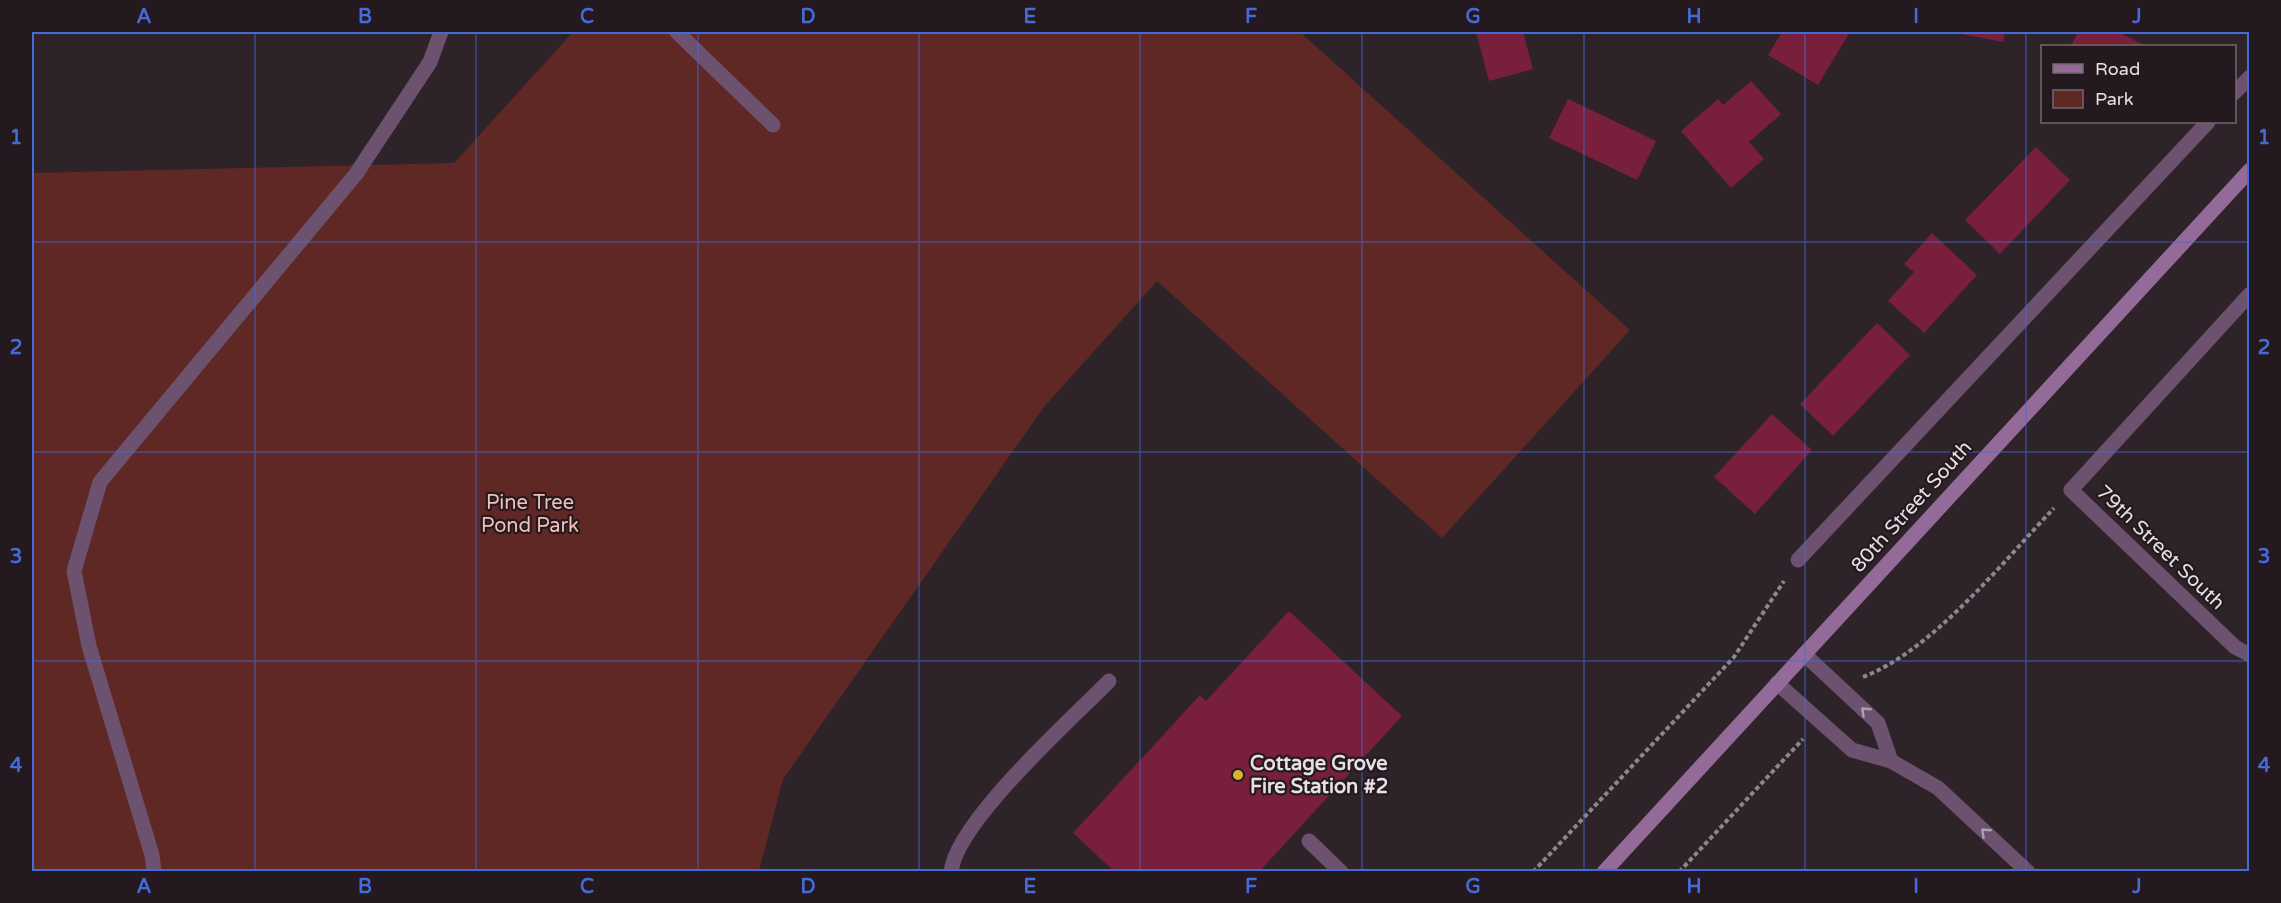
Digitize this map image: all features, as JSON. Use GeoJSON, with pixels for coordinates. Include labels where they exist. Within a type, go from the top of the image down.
{"type":"FeatureCollection","features":[{"type":"Feature","properties":{"kind":"main road","name":"80th Street South"},"geometry":{"type":"LineString","coordinates":[[1604,872],[2250,170]]}},
{"type":"Feature","properties":{"kind":"street"},"geometry":{"type":"LineString","coordinates":[[154,872],[152,855],[89,646],[74,572],[100,482],[356,174],[430,62],[441,32]]}},
{"type":"Feature","properties":{"kind":"street"},"geometry":{"type":"LineString","coordinates":[[677,32],[773,125]]}},
{"type":"Feature","properties":{"kind":"street"},"geometry":{"type":"LineString","coordinates":[[2236,92],[2250,77]]}},
{"type":"Feature","properties":{"kind":"street"},"geometry":{"type":"LineString","coordinates":[[1798,560],[2207,123]]}},
{"type":"Feature","properties":{"kind":"street"},"geometry":{"type":"LineString","coordinates":[[2071,490],[2250,294]]}},
{"type":"Feature","properties":{"kind":"street","name":"79th Street South"},"geometry":{"type":"LineString","coordinates":[[2071,490],[2235,647],[2250,655]]}},
{"type":"Feature","properties":{"kind":"street"},"geometry":{"type":"LineString","coordinates":[[1804,654],[1878,723],[1892,761]]}},
{"type":"Feature","properties":{"kind":"street"},"geometry":{"type":"LineString","coordinates":[[951,872],[952,856],[980,814],[1109,681]]}},
{"type":"Feature","properties":{"kind":"street"},"geometry":{"type":"LineString","coordinates":[[1777,683],[1852,750],[1892,761],[1938,788],[2028,872]]}},
{"type":"Feature","properties":{"kind":"street"},"geometry":{"type":"LineString","coordinates":[[1309,841],[1341,872]]}},
{"type":"Feature","properties":{"kind":"path"},"geometry":{"type":"LineString","coordinates":[[1843,691],[1852,681],[1882,669],[1922,644],[2071,490]]}},
{"type":"Feature","properties":{"kind":"path"},"geometry":{"type":"LineString","coordinates":[[1533,872],[1734,657],[1798,560]]}},
{"type":"Feature","properties":{"kind":"path"},"geometry":{"type":"LineString","coordinates":[[1679,872],[1785,760],[1818,720]]}},
{"type":"Feature","properties":{"kind":"green space","name":"Pine Tree Pond Park"},"geometry":{"type":"Polygon","coordinates":[[[573,32],[1300,32],[1630,330],[1442,538],[1157,281],[1044,407],[783,779],[759,871],[32,871],[32,173],[454,163],[573,32]]]}},
{"type":"Feature","properties":{"kind":"building"},"geometry":{"type":"Polygon","coordinates":[[[1476,32],[1523,32],[1533,69],[1489,81],[1476,32]]]}},
{"type":"Feature","properties":{"kind":"building"},"geometry":{"type":"Polygon","coordinates":[[[1782,32],[1850,32],[1818,85],[1768,55],[1782,32]]]}},
{"type":"Feature","properties":{"kind":"building"},"geometry":{"type":"Polygon","coordinates":[[[1951,32],[2005,32],[2003,42],[1951,32]]]}},
{"type":"Feature","properties":{"kind":"building"},"geometry":{"type":"Polygon","coordinates":[[[2078,32],[2119,32],[2143,45],[2072,45],[2078,32]]]}},
{"type":"Feature","properties":{"kind":"building"},"geometry":{"type":"Polygon","coordinates":[[[1751,81],[1781,114],[1749,142],[1764,159],[1731,188],[1681,131],[1718,99],[1723,105],[1751,81]]]}},
{"type":"Feature","properties":{"kind":"building"},"geometry":{"type":"Polygon","coordinates":[[[1568,99],[1656,141],[1637,180],[1549,138],[1568,99]]]}},
{"type":"Feature","properties":{"kind":"building"},"geometry":{"type":"Polygon","coordinates":[[[2036,147],[2070,180],[2000,254],[1965,220],[2036,147]]]}},
{"type":"Feature","properties":{"kind":"building"},"geometry":{"type":"Polygon","coordinates":[[[1932,233],[1977,275],[1924,333],[1888,301],[1914,272],[1904,264],[1932,233]]]}},
{"type":"Feature","properties":{"kind":"building"},"geometry":{"type":"Polygon","coordinates":[[[1877,323],[1910,355],[1833,436],[1800,404],[1877,323]]]}},
{"type":"Feature","properties":{"kind":"building"},"geometry":{"type":"Polygon","coordinates":[[[1772,414],[1812,450],[1755,514],[1714,477],[1772,414]]]}},
{"type":"Feature","properties":{"kind":"building","name":"Cottage Grove Fire Station #2"},"geometry":{"type":"Polygon","coordinates":[[[1289,611],[1402,716],[1259,872],[1115,872],[1073,833],[1200,695],[1206,701],[1289,611]]]}},
{"type":"Feature","properties":{"kind":"place","name":"Cottage Grove Fire Station #2"},"geometry":{"type":"Point","coordinates":[1238,775]}}]}
